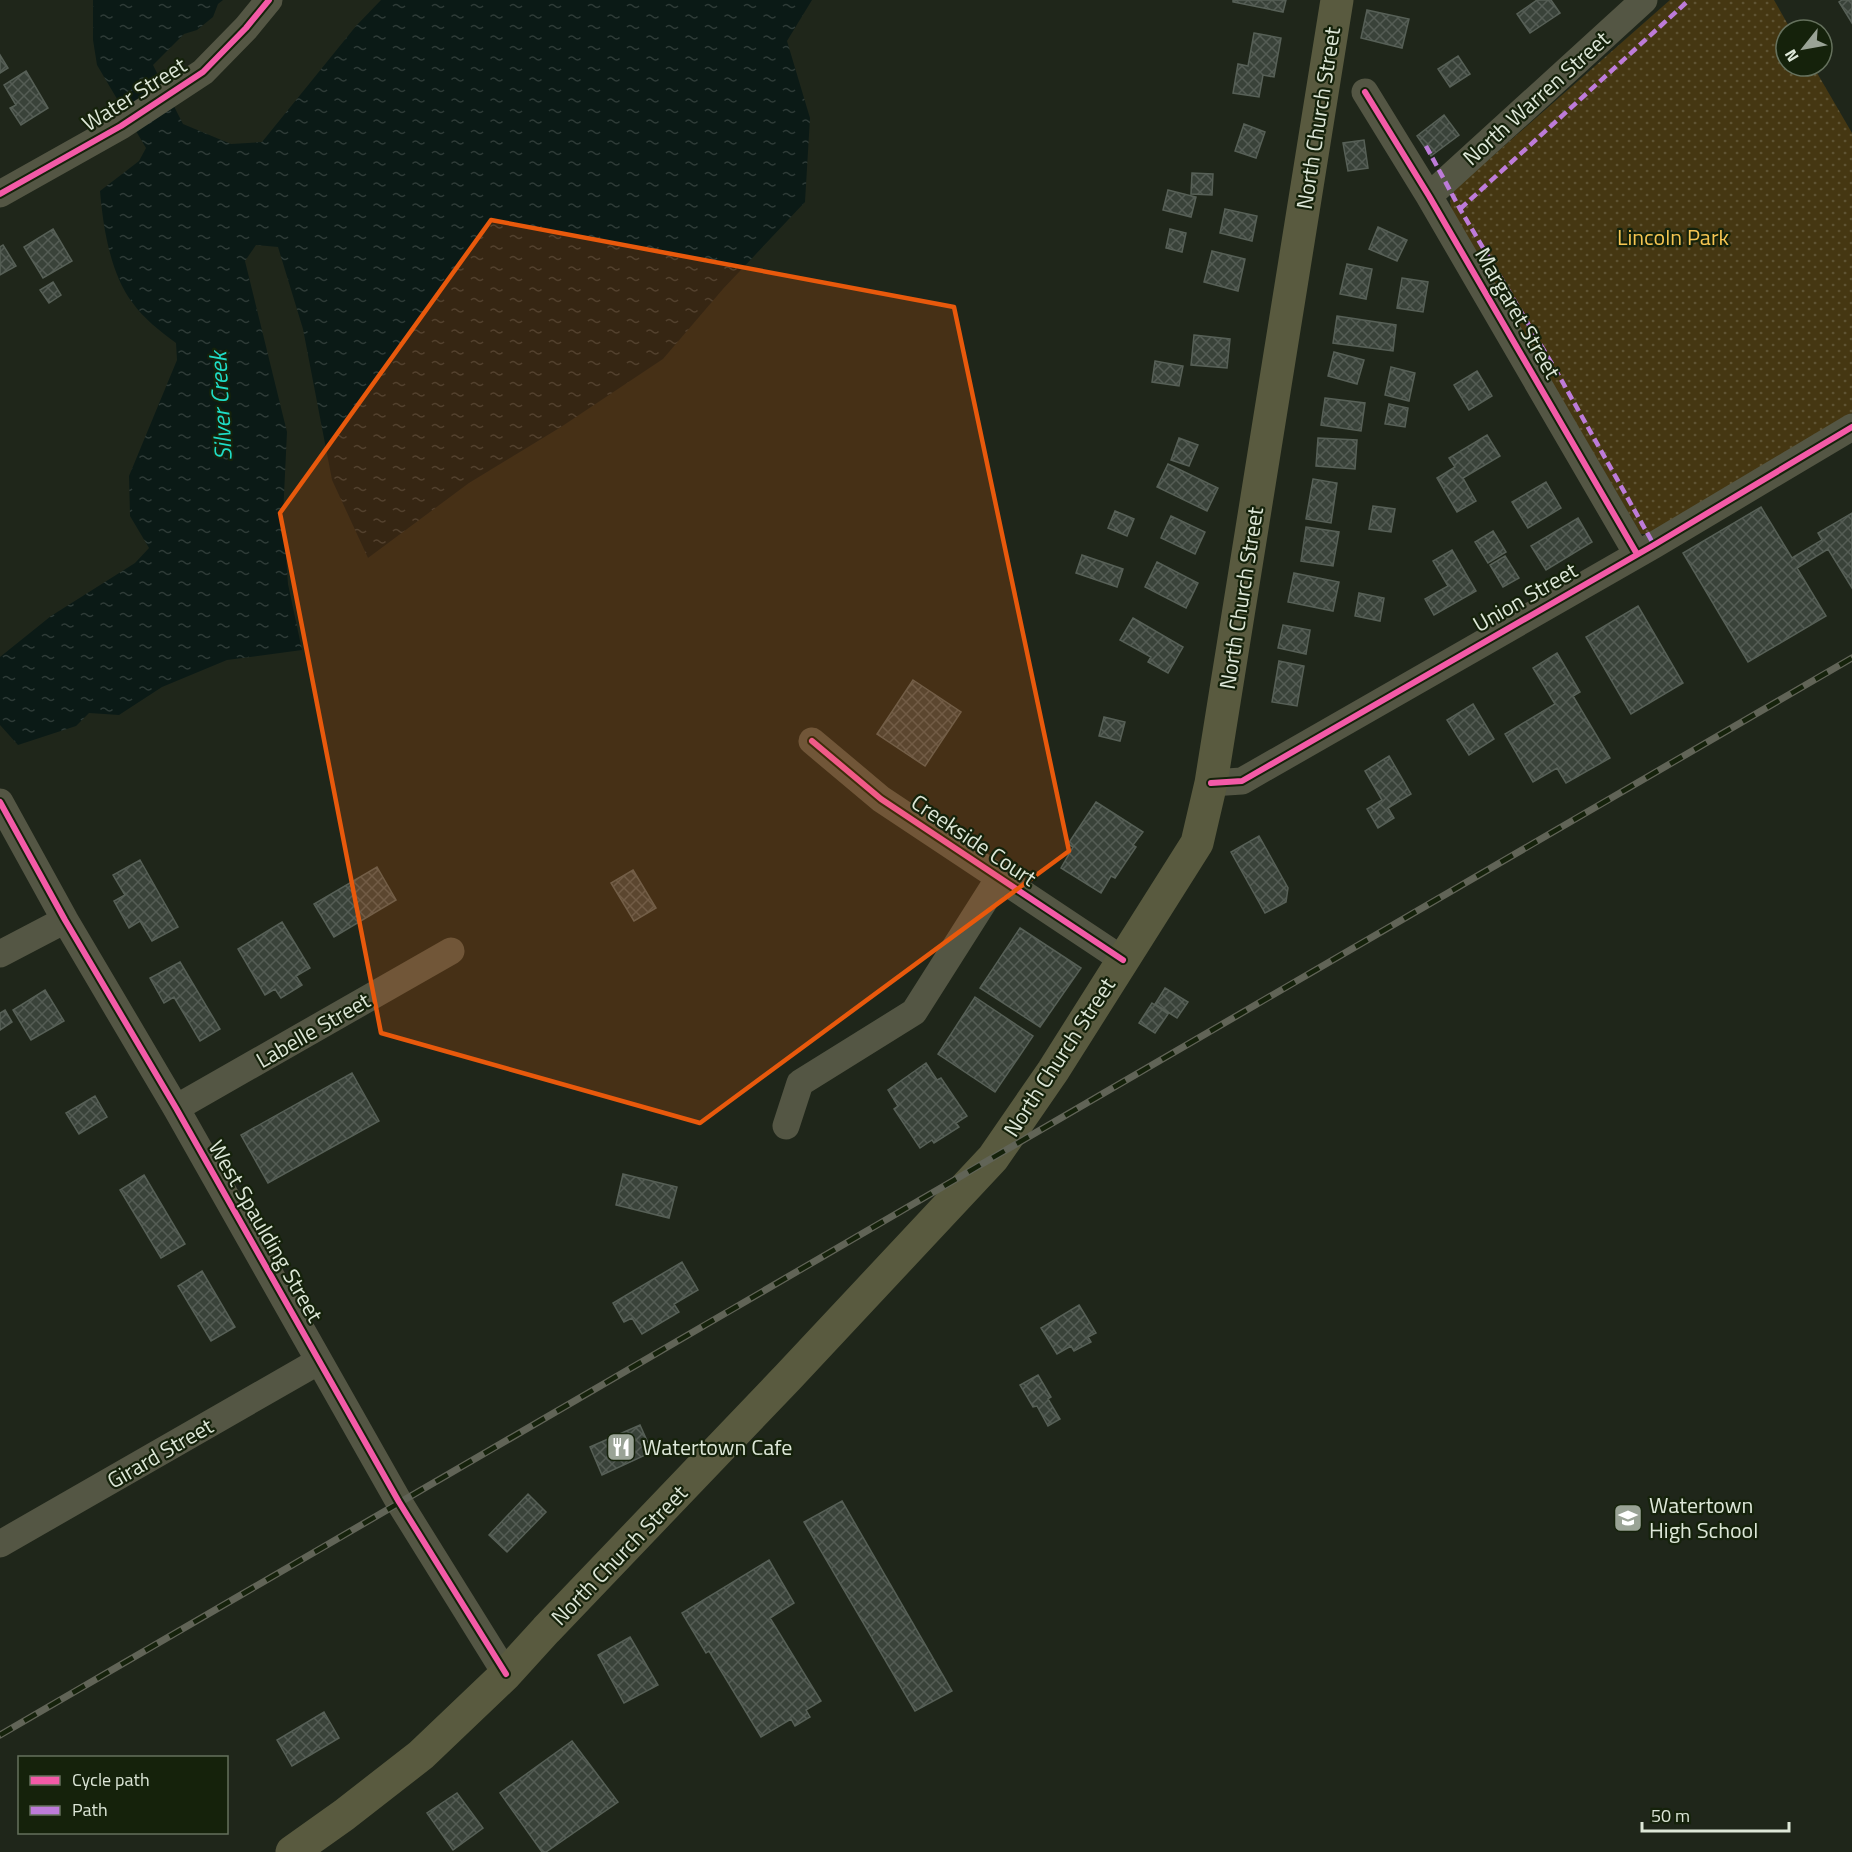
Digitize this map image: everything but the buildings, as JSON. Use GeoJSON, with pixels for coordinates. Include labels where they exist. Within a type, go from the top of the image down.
{"type":"FeatureCollection","features":[{"type":"Feature","properties":{"kind":"main road","name":"North Church Street"},"geometry":{"type":"LineString","coordinates":[[292,1852],[344,1815],[420,1755],[506,1674],[993,1158],[1053,1071],[1197,843],[1211,783],[1336,0]]}},
{"type":"Feature","properties":{"kind":"street","name":"Water Street"},"geometry":{"type":"LineString","coordinates":[[0,194],[121,126],[203,72],[223,54],[268,0]]}},
{"type":"Feature","properties":{"kind":"street","name":"North Warren Street"},"geometry":{"type":"LineString","coordinates":[[1429,196],[1644,0]]}},
{"type":"Feature","properties":{"kind":"street","name":"Margaret Street"},"geometry":{"type":"LineString","coordinates":[[1365,92],[1429,196],[1637,554]]}},
{"type":"Feature","properties":{"kind":"street","name":"Union Street"},"geometry":{"type":"LineString","coordinates":[[1211,783],[1242,781],[1637,554],[1852,427]]}},
{"type":"Feature","properties":{"kind":"street","name":"Creekside Court"},"geometry":{"type":"LineString","coordinates":[[813,741],[881,799],[1123,960]]}},
{"type":"Feature","properties":{"kind":"street","name":"West Spaulding Street"},"geometry":{"type":"LineString","coordinates":[[0,802],[64,920],[176,1108],[399,1502],[506,1674]]}},
{"type":"Feature","properties":{"kind":"street"},"geometry":{"type":"LineString","coordinates":[[786,1126],[800,1083],[914,1012],[999,878]]}},
{"type":"Feature","properties":{"kind":"street"},"geometry":{"type":"LineString","coordinates":[[0,954],[64,920]]}},
{"type":"Feature","properties":{"kind":"street","name":"Labelle Street"},"geometry":{"type":"LineString","coordinates":[[176,1108],[451,951]]}},
{"type":"Feature","properties":{"kind":"street","name":"Girard Street"},"geometry":{"type":"LineString","coordinates":[[0,1544],[319,1361]]}},
{"type":"Feature","properties":{"kind":"highlighted area"},"geometry":{"type":"Polygon","coordinates":[[[491,220],[954,307],[1069,851],[700,1123],[381,1033],[280,513],[491,220]]]}},
{"type":"Feature","properties":{"kind":"green space","name":"Lincoln Park"},"geometry":{"type":"Polygon","coordinates":[[[1670,0],[1774,0],[1784,18],[1774,18],[1774,78],[1820,78],[1852,133],[1852,413],[1659,530],[1641,534],[1452,213],[1450,201],[1454,190],[1670,0]]]}},
{"type":"Feature","properties":{"kind":"water","name":"Silver Creek"},"geometry":{"type":"Polygon","coordinates":[[[93,0],[223,0],[218,4],[213,17],[197,30],[184,34],[153,65],[183,124],[231,144],[262,142],[356,26],[381,0],[812,0],[787,41],[810,118],[805,202],[723,289],[663,359],[561,427],[469,483],[368,558],[332,480],[303,329],[278,247],[256,245],[245,261],[287,432],[283,516],[288,584],[302,650],[227,660],[162,687],[119,715],[89,713],[76,726],[18,745],[0,725],[0,657],[51,616],[135,563],[149,548],[130,516],[129,476],[177,360],[176,343],[142,314],[124,290],[109,249],[100,191],[139,161],[146,148],[97,65],[93,40],[93,0]]]}},
{"type":"Feature","properties":{"kind":"railway"},"geometry":{"type":"LineString","coordinates":[[0,1735],[1852,658]]}},
{"type":"Feature","properties":{"kind":"marked path"},"geometry":{"type":"LineString","coordinates":[[1460,209],[1689,0]]}},
{"type":"Feature","properties":{"kind":"marked path"},"geometry":{"type":"LineString","coordinates":[[1426,146],[1654,545]]}},
{"type":"Feature","properties":{"kind":"cycle path"},"geometry":{"type":"LineString","coordinates":[[0,194],[121,126],[203,72],[246,28],[269,0]]}},
{"type":"Feature","properties":{"kind":"cycle path"},"geometry":{"type":"LineString","coordinates":[[1365,92],[1429,196],[1637,554]]}},
{"type":"Feature","properties":{"kind":"cycle path"},"geometry":{"type":"LineString","coordinates":[[1211,783],[1242,781],[1654,545],[1852,427]]}},
{"type":"Feature","properties":{"kind":"cycle path"},"geometry":{"type":"LineString","coordinates":[[812,741],[881,799],[1123,960]]}},
{"type":"Feature","properties":{"kind":"cycle path"},"geometry":{"type":"LineString","coordinates":[[0,802],[65,920],[176,1108],[399,1502],[506,1674]]}},
{"type":"Feature","properties":{"kind":"place","name":"Watertown Cafe"},"geometry":{"type":"Point","coordinates":[621,1447]}},
{"type":"Feature","properties":{"kind":"place","name":"Watertown High School"},"geometry":{"type":"Point","coordinates":[1628,1518]}}]}
